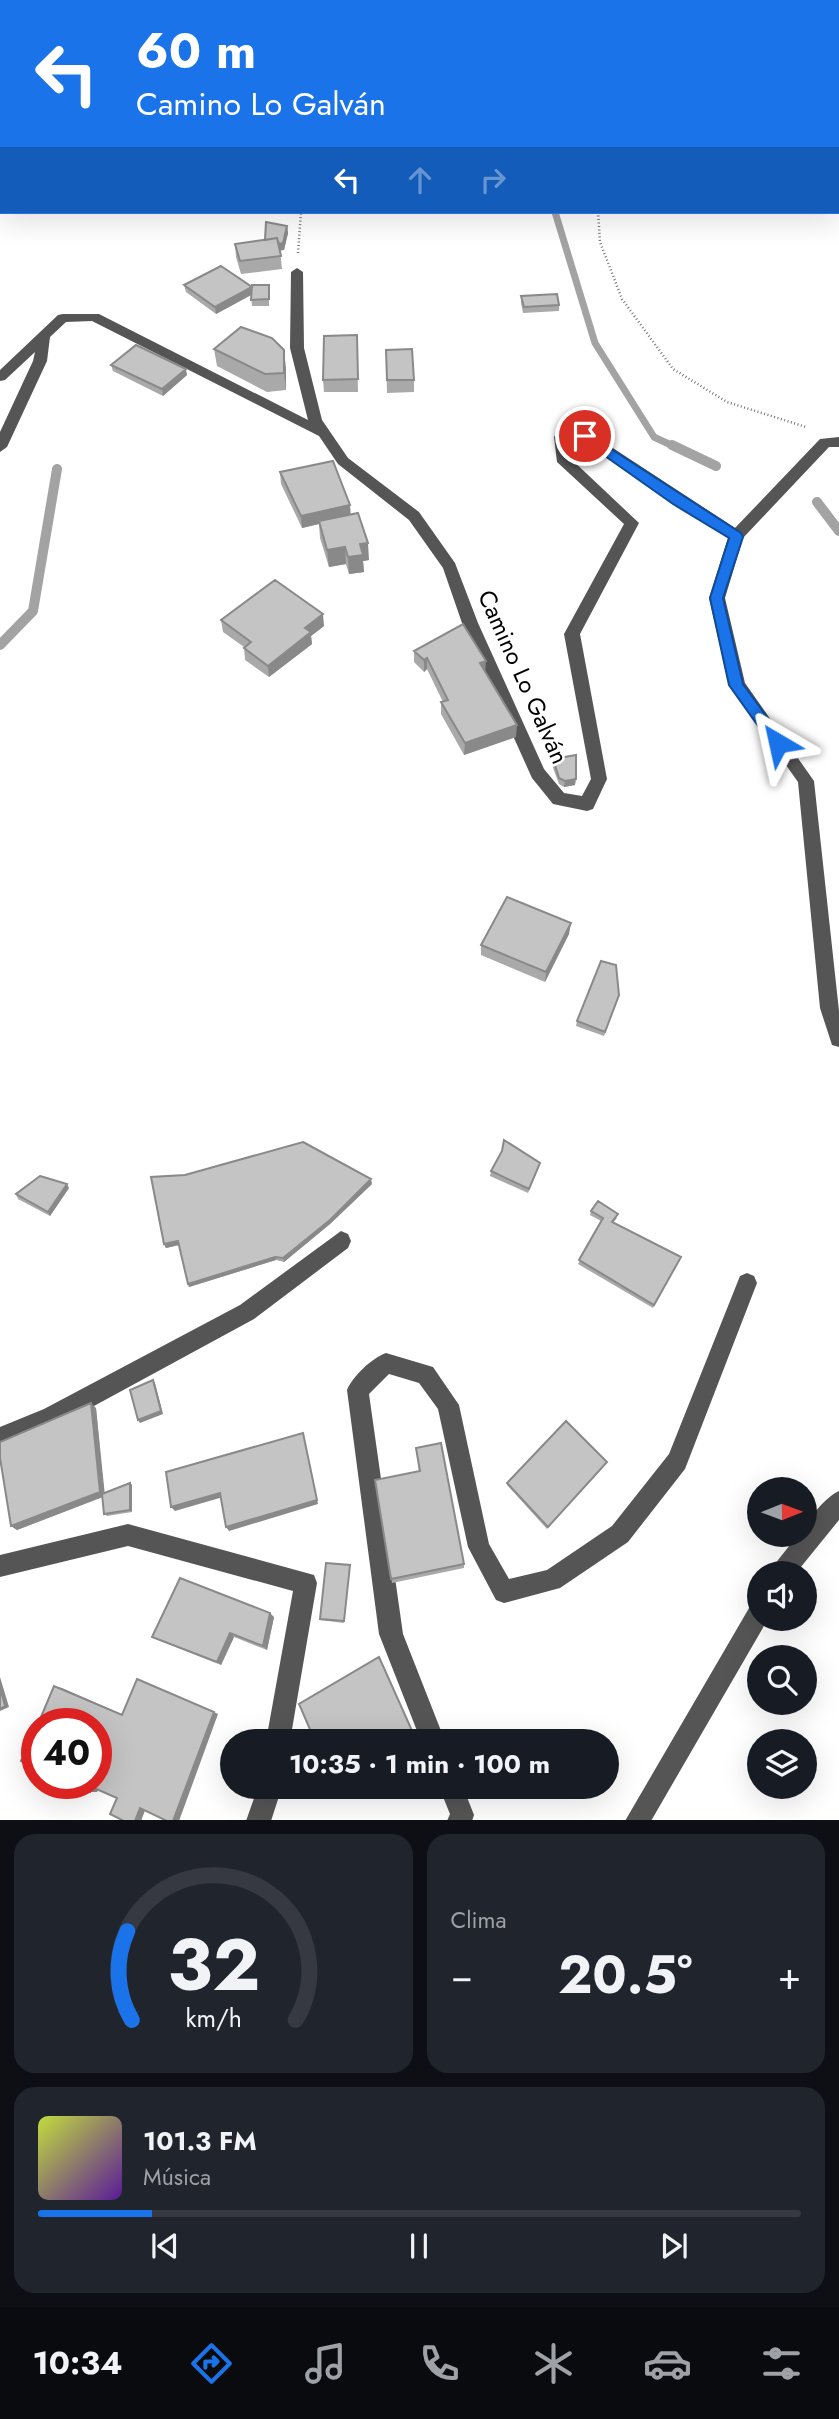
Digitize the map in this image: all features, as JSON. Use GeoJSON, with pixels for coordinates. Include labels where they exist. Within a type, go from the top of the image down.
{"type":"FeatureCollection","features":[{"type":"Feature","properties":{"kind":"street","name":"Camino Lo Galván"},"geometry":{"type":"LineString","coordinates":[[297,272],[297,348],[315,421],[343,461],[414,516],[450,567],[470,623],[538,773],[559,799],[587,804],[598,779],[572,634],[632,523],[562,458],[561,437],[585,436],[736,537]]}},
{"type":"Feature","properties":{"kind":"street","name":"Camino Lo Galván"},"geometry":{"type":"LineString","coordinates":[[0,377],[63,318],[94,317],[323,433]]}},
{"type":"Feature","properties":{"kind":"street"},"geometry":{"type":"LineString","coordinates":[[0,447],[40,361],[44,337]]}},
{"type":"Feature","properties":{"kind":"street"},"geometry":{"type":"LineString","coordinates":[[832,442],[736,537],[717,598],[737,685],[806,781],[829,1008],[839,1039]]}},
{"type":"Feature","properties":{"kind":"street"},"geometry":{"type":"LineString","coordinates":[[0,1438],[51,1417],[247,1312],[341,1241]]}},
{"type":"Feature","properties":{"kind":"street"},"geometry":{"type":"LineString","coordinates":[[428,1729],[391,1634],[358,1391],[386,1363],[426,1374],[448,1405],[479,1548],[504,1592],[552,1580],[620,1534],[677,1461],[747,1283]]}},
{"type":"Feature","properties":{"kind":"street"},"geometry":{"type":"LineString","coordinates":[[792,1561],[839,1502]]}},
{"type":"Feature","properties":{"kind":"street"},"geometry":{"type":"LineString","coordinates":[[0,1566],[128,1535],[306,1583],[280,1729]]}},
{"type":"Feature","properties":{"kind":"street"},"geometry":{"type":"LineString","coordinates":[[638,1820],[748,1631]]}},
{"type":"Feature","properties":{"kind":"street"},"geometry":{"type":"LineString","coordinates":[[258,1820],[268,1799]]}},
{"type":"Feature","properties":{"kind":"street"},"geometry":{"type":"LineString","coordinates":[[456,1799],[462,1815],[460,1820]]}},
{"type":"Feature","properties":{"kind":"path"},"geometry":{"type":"LineString","coordinates":[[297,272],[301,214]]}},
{"type":"Feature","properties":{"kind":"path"},"geometry":{"type":"LineString","coordinates":[[598,214],[600,242],[622,299],[673,369],[727,402],[804,426],[832,442]]}},
{"type":"Feature","properties":{"kind":"building"},"geometry":{"type":"Polygon","coordinates":[[[266,222],[287,226],[283,243],[279,244],[277,238],[265,240],[266,222]]]}},
{"type":"Feature","properties":{"kind":"building"},"geometry":{"type":"Polygon","coordinates":[[[277,238],[281,256],[240,261],[235,244],[277,238]]]}},
{"type":"Feature","properties":{"kind":"building"},"geometry":{"type":"Polygon","coordinates":[[[221,266],[252,287],[215,307],[184,285],[221,266]]]}},
{"type":"Feature","properties":{"kind":"building"},"geometry":{"type":"Polygon","coordinates":[[[252,285],[269,285],[269,299],[251,300],[252,285]]]}},
{"type":"Feature","properties":{"kind":"building"},"geometry":{"type":"Polygon","coordinates":[[[557,294],[559,305],[524,307],[521,296],[557,294]]]}},
{"type":"Feature","properties":{"kind":"building"},"geometry":{"type":"Polygon","coordinates":[[[241,327],[272,338],[284,350],[284,373],[265,374],[214,349],[241,327]]]}},
{"type":"Feature","properties":{"kind":"building"},"geometry":{"type":"Polygon","coordinates":[[[357,335],[358,379],[323,380],[324,336],[357,335]]]}},
{"type":"Feature","properties":{"kind":"building"},"geometry":{"type":"Polygon","coordinates":[[[136,345],[186,369],[162,389],[111,365],[136,345]]]}},
{"type":"Feature","properties":{"kind":"building"},"geometry":{"type":"Polygon","coordinates":[[[412,349],[414,380],[387,380],[386,350],[412,349]]]}},
{"type":"Feature","properties":{"kind":"building"},"geometry":{"type":"Polygon","coordinates":[[[333,461],[350,505],[301,516],[280,472],[333,461]]]}},
{"type":"Feature","properties":{"kind":"building"},"geometry":{"type":"Polygon","coordinates":[[[358,513],[368,543],[360,544],[363,555],[348,557],[345,547],[327,550],[319,521],[358,513]]]}},
{"type":"Feature","properties":{"kind":"building"},"geometry":{"type":"Polygon","coordinates":[[[275,580],[323,614],[305,628],[311,632],[268,666],[244,648],[251,642],[221,620],[275,580]]]}},
{"type":"Feature","properties":{"kind":"building"},"geometry":{"type":"Polygon","coordinates":[[[463,624],[486,661],[480,663],[517,725],[465,743],[441,702],[448,700],[427,658],[424,660],[414,651],[463,624]]]}},
{"type":"Feature","properties":{"kind":"building"},"geometry":{"type":"Polygon","coordinates":[[[576,755],[576,779],[565,781],[559,778],[553,759],[576,755]]]}},
{"type":"Feature","properties":{"kind":"building"},"geometry":{"type":"Polygon","coordinates":[[[507,897],[571,923],[546,972],[481,945],[507,897]]]}},
{"type":"Feature","properties":{"kind":"building"},"geometry":{"type":"Polygon","coordinates":[[[601,961],[616,965],[619,995],[605,1032],[577,1021],[601,961]]]}},
{"type":"Feature","properties":{"kind":"building"},"geometry":{"type":"Polygon","coordinates":[[[504,1140],[540,1163],[529,1189],[491,1171],[502,1151],[504,1140]]]}},
{"type":"Feature","properties":{"kind":"building"},"geometry":{"type":"Polygon","coordinates":[[[303,1142],[371,1179],[330,1220],[283,1258],[275,1257],[188,1284],[178,1241],[164,1244],[151,1177],[185,1175],[303,1142]]]}},
{"type":"Feature","properties":{"kind":"building"},"geometry":{"type":"Polygon","coordinates":[[[40,1176],[67,1184],[48,1212],[16,1194],[40,1176]]]}},
{"type":"Feature","properties":{"kind":"building"},"geometry":{"type":"Polygon","coordinates":[[[598,1201],[618,1214],[612,1222],[681,1257],[654,1305],[579,1260],[603,1218],[591,1211],[598,1201]]]}},
{"type":"Feature","properties":{"kind":"building"},"geometry":{"type":"Polygon","coordinates":[[[153,1380],[161,1411],[138,1420],[130,1390],[153,1380]]]}},
{"type":"Feature","properties":{"kind":"building"},"geometry":{"type":"Polygon","coordinates":[[[91,1403],[100,1492],[11,1526],[0,1442],[91,1403]]]}},
{"type":"Feature","properties":{"kind":"building"},"geometry":{"type":"Polygon","coordinates":[[[566,1421],[607,1462],[548,1527],[507,1483],[566,1421]]]}},
{"type":"Feature","properties":{"kind":"building"},"geometry":{"type":"Polygon","coordinates":[[[303,1433],[317,1500],[226,1527],[220,1493],[171,1507],[166,1472],[303,1433]]]}},
{"type":"Feature","properties":{"kind":"building"},"geometry":{"type":"Polygon","coordinates":[[[441,1443],[464,1564],[391,1579],[375,1480],[420,1471],[416,1448],[441,1443]]]}},
{"type":"Feature","properties":{"kind":"building"},"geometry":{"type":"Polygon","coordinates":[[[130,1483],[130,1510],[104,1514],[102,1494],[130,1483]]]}},
{"type":"Feature","properties":{"kind":"building"},"geometry":{"type":"Polygon","coordinates":[[[326,1563],[350,1565],[344,1621],[320,1619],[326,1563]]]}},
{"type":"Feature","properties":{"kind":"building"},"geometry":{"type":"Polygon","coordinates":[[[180,1578],[270,1613],[263,1646],[230,1633],[217,1662],[152,1637],[180,1578]]]}},
{"type":"Feature","properties":{"kind":"building"},"geometry":{"type":"Polygon","coordinates":[[[379,1657],[411,1729],[310,1729],[299,1704],[379,1657]]]}},
{"type":"Feature","properties":{"kind":"building"},"geometry":{"type":"Polygon","coordinates":[[[137,1679],[214,1712],[173,1820],[165,1820],[140,1808],[135,1820],[122,1820],[110,1814],[117,1798],[112,1796],[112,1711],[122,1715],[137,1679]]]}},
{"type":"Feature","properties":{"kind":"building"},"geometry":{"type":"Polygon","coordinates":[[[54,1686],[106,1708],[45,1708],[54,1686]]]}},
{"type":"Feature","properties":{"kind":"building"},"geometry":{"type":"Polygon","coordinates":[[[0,1688],[5,1706],[0,1709],[0,1688]]]}},
{"type":"Feature","properties":{"kind":"waterway"},"geometry":{"type":"LineString","coordinates":[[556,214],[595,343],[654,437],[675,447]]}},
{"type":"Feature","properties":{"kind":"waterway"},"geometry":{"type":"LineString","coordinates":[[672,445],[716,466]]}},
{"type":"Feature","properties":{"kind":"waterway"},"geometry":{"type":"LineString","coordinates":[[0,645],[33,611],[57,469]]}},
{"type":"Feature","properties":{"kind":"waterway"},"geometry":{"type":"LineString","coordinates":[[817,502],[839,531]]}},
{"type":"Feature","properties":{"kind":"route"},"geometry":{"type":"LineString","coordinates":[[585,436],[736,537],[717,598],[737,685],[778,743]]}}]}
